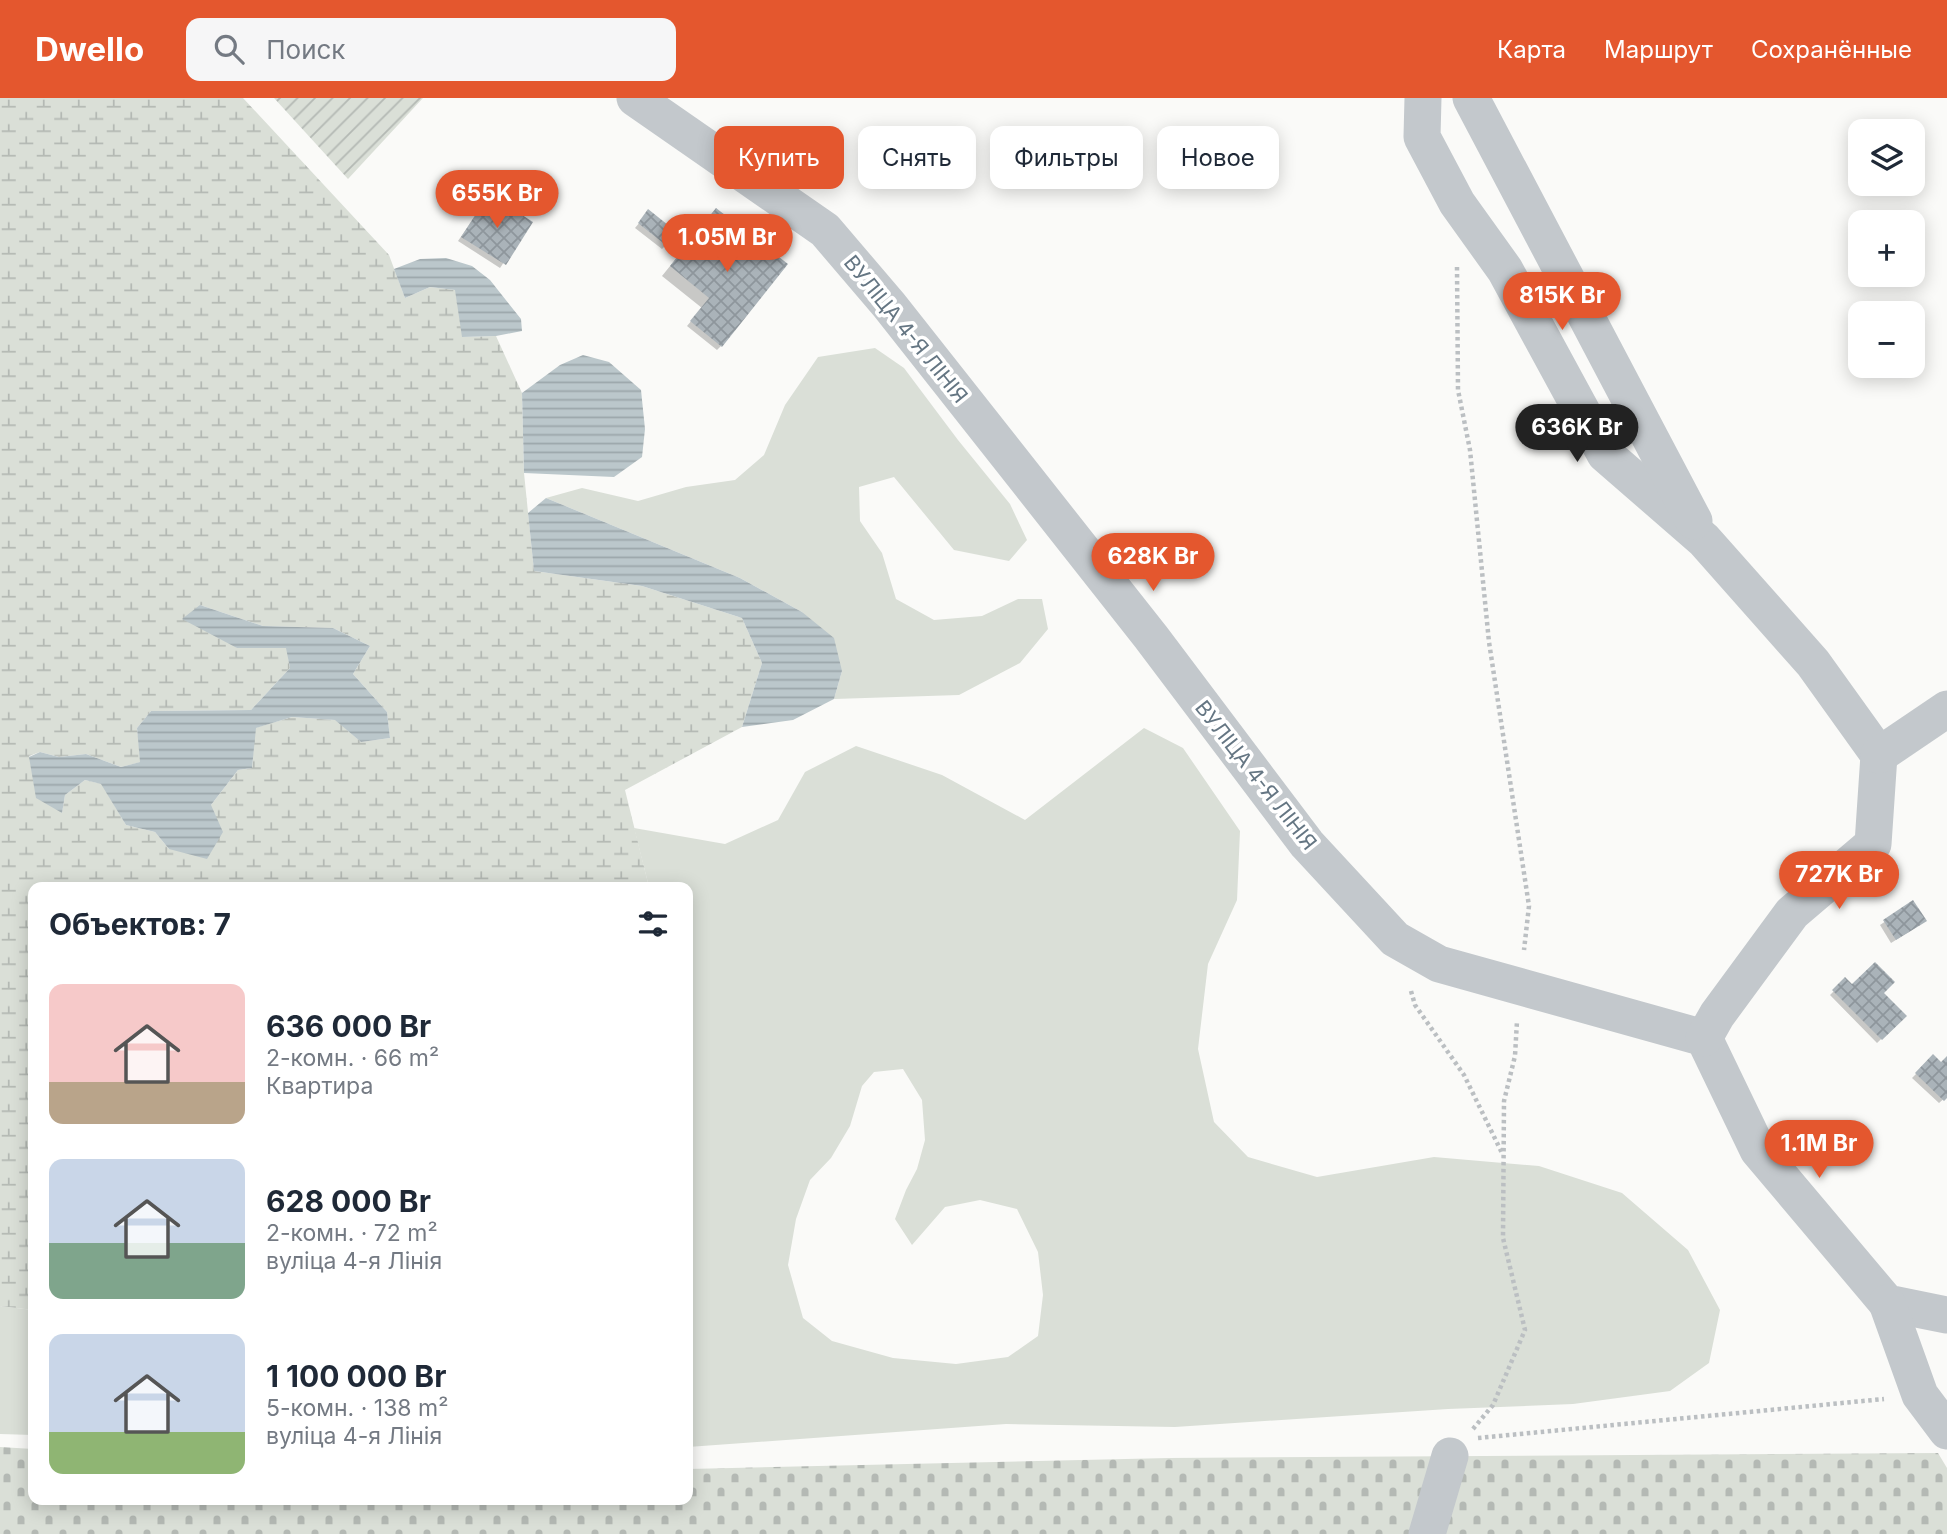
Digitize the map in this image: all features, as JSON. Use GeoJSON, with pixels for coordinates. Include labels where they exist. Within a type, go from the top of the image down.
{"type":"FeatureCollection","features":[{"type":"Feature","properties":{"kind":"street","name":"ВУЛІЦА 4-Я ЛІНІЯ"},"geometry":{"type":"LineString","coordinates":[[635,98],[825,230],[889,304],[1151,637],[1307,844],[1395,939],[1439,964],[1703,1038]]}},
{"type":"Feature","properties":{"kind":"street"},"geometry":{"type":"LineString","coordinates":[[1423,98],[1422,137],[1457,203],[1505,270],[1605,454],[1704,540],[1813,663],[1879,755],[1873,844],[1792,913],[1703,1038],[1758,1150],[1887,1303],[1920,1395],[1947,1431]]}},
{"type":"Feature","properties":{"kind":"street"},"geometry":{"type":"LineString","coordinates":[[1471,98],[1704,540]]}},
{"type":"Feature","properties":{"kind":"street"},"geometry":{"type":"LineString","coordinates":[[1879,755],[1947,709]]}},
{"type":"Feature","properties":{"kind":"street"},"geometry":{"type":"LineString","coordinates":[[1887,1303],[1947,1315]]}},
{"type":"Feature","properties":{"kind":"street"},"geometry":{"type":"LineString","coordinates":[[1427,1534],[1457,1448]]}},
{"type":"Feature","properties":{"kind":"path"},"geometry":{"type":"LineString","coordinates":[[1457,256],[1458,390],[1469,450],[1489,642],[1529,906],[1515,1056],[1504,1101],[1502,1154],[1503,1238],[1525,1331],[1493,1405],[1457,1448]]}},
{"type":"Feature","properties":{"kind":"path"},"geometry":{"type":"LineString","coordinates":[[1395,939],[1415,1005],[1464,1075],[1502,1154]]}},
{"type":"Feature","properties":{"kind":"path"},"geometry":{"type":"LineString","coordinates":[[1457,1448],[1920,1395]]}},
{"type":"Feature","properties":{"kind":"green space"},"geometry":{"type":"Polygon","coordinates":[[[0,98],[243,98],[389,255],[405,298],[430,287],[456,290],[463,337],[496,336],[522,393],[524,473],[534,571],[642,586],[742,618],[762,663],[742,727],[625,790],[648,882],[28,882],[28,1309],[0,1306],[0,98]],[[200,605],[237,648],[287,648],[290,668],[251,710],[151,711],[137,728],[141,762],[121,767],[86,754],[59,757],[40,752],[29,756],[62,813],[65,795],[85,780],[102,784],[126,825],[155,832],[169,849],[211,805],[238,770],[252,768],[255,728],[292,717],[336,720],[361,742],[390,738],[387,712],[353,674],[370,646],[333,628],[263,626],[200,605]]]}},
{"type":"Feature","properties":{"kind":"green space"},"geometry":{"type":"Polygon","coordinates":[[[274,98],[423,98],[348,179],[274,98]]]}},
{"type":"Feature","properties":{"kind":"green space"},"geometry":{"type":"Polygon","coordinates":[[[875,348],[904,368],[1010,504],[1027,540],[1009,561],[954,550],[894,477],[859,487],[860,521],[882,553],[896,599],[934,620],[982,616],[1018,599],[1042,599],[1048,629],[1020,663],[959,695],[834,699],[842,671],[802,612],[740,578],[546,498],[582,488],[638,501],[686,487],[735,480],[764,455],[785,405],[818,357],[875,348]]]}},
{"type":"Feature","properties":{"kind":"green space"},"geometry":{"type":"Polygon","coordinates":[[[1144,728],[1183,748],[1240,831],[1237,900],[1208,964],[1198,1049],[1214,1122],[1248,1157],[1317,1177],[1434,1157],[1539,1166],[1622,1193],[1688,1250],[1720,1310],[1709,1363],[1670,1391],[1573,1404],[1448,1409],[1175,1427],[1006,1424],[693,1447],[693,882],[648,882],[634,828],[725,844],[778,820],[805,772],[856,746],[942,775],[1025,820],[1144,728]],[[903,1069],[874,1072],[862,1086],[850,1126],[831,1158],[810,1180],[796,1219],[788,1265],[803,1318],[832,1341],[893,1358],[956,1364],[1008,1357],[1038,1336],[1043,1295],[1038,1252],[1017,1209],[980,1200],[945,1207],[912,1245],[895,1219],[917,1169],[925,1140],[922,1100],[903,1069]]]}},
{"type":"Feature","properties":{"kind":"green space"},"geometry":{"type":"Polygon","coordinates":[[[0,1306],[28,1309],[28,1435],[0,1434],[0,1306]]]}},
{"type":"Feature","properties":{"kind":"green space"},"geometry":{"type":"Polygon","coordinates":[[[0,1447],[28,1449],[28,1505],[693,1505],[693,1469],[1169,1458],[1938,1453],[1947,1468],[1947,1534],[0,1534],[0,1447]]]}},
{"type":"Feature","properties":{"kind":"shaded area"},"geometry":{"type":"Polygon","coordinates":[[[446,258],[472,266],[490,280],[521,319],[522,331],[496,336],[462,337],[455,290],[430,287],[405,298],[394,269],[420,259],[446,258]]]}},
{"type":"Feature","properties":{"kind":"shaded area"},"geometry":{"type":"Polygon","coordinates":[[[583,355],[609,362],[641,390],[645,429],[642,457],[614,477],[524,473],[522,393],[560,365],[583,355]]]}},
{"type":"Feature","properties":{"kind":"shaded area"},"geometry":{"type":"Polygon","coordinates":[[[546,498],[740,578],[802,612],[834,638],[842,671],[834,699],[793,720],[742,727],[762,663],[742,618],[642,586],[534,571],[528,513],[546,498]]]}},
{"type":"Feature","properties":{"kind":"shaded area"},"geometry":{"type":"Polygon","coordinates":[[[200,605],[263,626],[333,628],[370,646],[353,674],[387,712],[390,738],[361,742],[335,720],[292,717],[256,728],[252,768],[238,770],[211,805],[223,832],[207,859],[169,849],[155,832],[126,825],[101,784],[85,780],[65,795],[62,813],[36,798],[29,757],[40,752],[59,757],[86,754],[121,767],[140,762],[137,728],[151,711],[251,710],[290,668],[286,648],[237,648],[182,619],[200,605]]]}},
{"type":"Feature","properties":{"kind":"building"},"geometry":{"type":"Polygon","coordinates":[[[489,194],[533,222],[506,265],[461,237],[489,194]]]}},
{"type":"Feature","properties":{"kind":"building"},"geometry":{"type":"Polygon","coordinates":[[[716,208],[788,264],[722,347],[690,321],[709,298],[670,266],[716,208]]]}},
{"type":"Feature","properties":{"kind":"building"},"geometry":{"type":"Polygon","coordinates":[[[648,209],[678,233],[667,246],[638,223],[648,209]]]}},
{"type":"Feature","properties":{"kind":"building"},"geometry":{"type":"Polygon","coordinates":[[[1913,900],[1927,921],[1896,940],[1883,920],[1913,900]]]}},
{"type":"Feature","properties":{"kind":"building"},"geometry":{"type":"Polygon","coordinates":[[[1875,962],[1895,982],[1884,993],[1907,1016],[1882,1040],[1832,990],[1845,977],[1852,984],[1875,962]]]}},
{"type":"Feature","properties":{"kind":"building"},"geometry":{"type":"Polygon","coordinates":[[[1933,1054],[1941,1062],[1947,1056],[1947,1098],[1944,1101],[1915,1073],[1933,1054]]]}}]}
